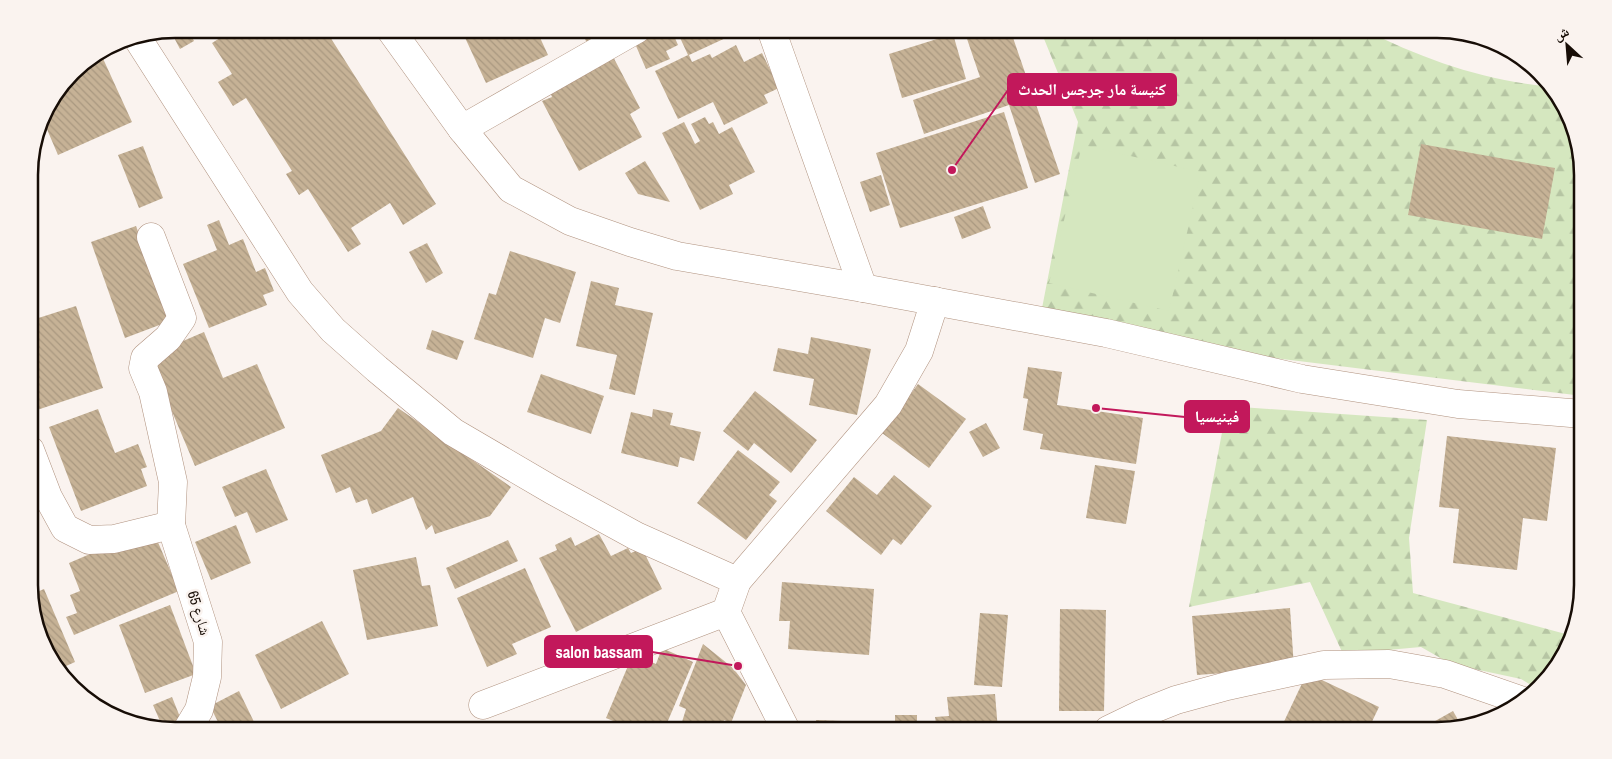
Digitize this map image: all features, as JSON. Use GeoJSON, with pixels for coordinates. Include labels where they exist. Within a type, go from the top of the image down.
{"type":"FeatureCollection","features":[{"type":"Feature","properties":{"kind":"street"},"geometry":{"type":"LineString","coordinates":[[396,37],[462,129],[510,189],[570,221],[677,256],[1106,333],[1302,379],[1458,404],[1574,413]]}},
{"type":"Feature","properties":{"kind":"street"},"geometry":{"type":"LineString","coordinates":[[462,129],[623,37]]}},
{"type":"Feature","properties":{"kind":"street"},"geometry":{"type":"LineString","coordinates":[[774,37],[863,288]]}},
{"type":"Feature","properties":{"kind":"street"},"geometry":{"type":"LineString","coordinates":[[140,42],[300,292],[332,330],[454,432],[552,490],[636,536],[737,581]]}},
{"type":"Feature","properties":{"kind":"street"},"geometry":{"type":"LineString","coordinates":[[37,469],[48,497],[65,528],[89,540],[114,539],[171,525],[173,482],[154,392],[143,368],[145,358],[168,338],[182,318],[152,237]]}},
{"type":"Feature","properties":{"kind":"street"},"geometry":{"type":"LineString","coordinates":[[782,722],[726,612],[737,581],[888,405],[919,351],[935,301]]}},
{"type":"Feature","properties":{"kind":"street","name":"شارع 65"},"geometry":{"type":"LineString","coordinates":[[171,525],[208,642],[207,677],[199,710],[191,722]]}},
{"type":"Feature","properties":{"kind":"street"},"geometry":{"type":"LineString","coordinates":[[484,705],[726,612]]}},
{"type":"Feature","properties":{"kind":"street"},"geometry":{"type":"LineString","coordinates":[[1126,721],[1176,700],[1227,686],[1324,665],[1388,664],[1445,674],[1514,698]]}},
{"type":"Feature","properties":{"kind":"green space"},"geometry":{"type":"Polygon","coordinates":[[[1043,37],[1380,37],[1432,59],[1479,74],[1503,80],[1541,85],[1556,106],[1564,122],[1573,156],[1574,395],[1038,329],[1078,122],[1043,37]]]}},
{"type":"Feature","properties":{"kind":"green space"},"geometry":{"type":"Polygon","coordinates":[[[1082,145],[1201,172],[1169,311],[1049,283],[1082,145]]]}},
{"type":"Feature","properties":{"kind":"green space"},"geometry":{"type":"Polygon","coordinates":[[[1227,406],[1427,420],[1409,538],[1413,593],[1565,634],[1546,668],[1530,685],[1521,679],[1451,664],[1421,647],[1343,654],[1310,582],[1189,607],[1227,406]]]}},
{"type":"Feature","properties":{"kind":"building"},"geometry":{"type":"Polygon","coordinates":[[[174,37],[192,37],[194,41],[180,49],[174,37]]]}},
{"type":"Feature","properties":{"kind":"building"},"geometry":{"type":"Polygon","coordinates":[[[221,37],[330,37],[436,204],[403,225],[390,203],[351,228],[361,244],[348,252],[308,189],[299,195],[286,174],[292,171],[246,98],[233,106],[218,82],[232,74],[212,43],[221,37]]]}},
{"type":"Feature","properties":{"kind":"building"},"geometry":{"type":"Polygon","coordinates":[[[465,37],[540,37],[548,55],[486,83],[465,37]]]}},
{"type":"Feature","properties":{"kind":"building"},"geometry":{"type":"Polygon","coordinates":[[[584,37],[604,37],[605,39],[589,47],[584,37]]]}},
{"type":"Feature","properties":{"kind":"building"},"geometry":{"type":"Polygon","coordinates":[[[638,37],[674,37],[678,45],[666,51],[670,59],[646,69],[633,39],[638,37]]]}},
{"type":"Feature","properties":{"kind":"building"},"geometry":{"type":"Polygon","coordinates":[[[680,37],[728,37],[689,55],[692,62],[710,54],[712,58],[736,45],[744,62],[762,53],[779,88],[764,95],[768,103],[724,125],[713,102],[678,119],[655,71],[688,55],[680,37]]]}},
{"type":"Feature","properties":{"kind":"building"},"geometry":{"type":"Polygon","coordinates":[[[943,37],[954,37],[966,79],[902,98],[889,54],[943,37]]]}},
{"type":"Feature","properties":{"kind":"building"},"geometry":{"type":"Polygon","coordinates":[[[966,37],[1013,37],[1060,174],[1035,183],[1009,105],[924,134],[913,100],[980,77],[966,37]]]}},
{"type":"Feature","properties":{"kind":"building"},"geometry":{"type":"Polygon","coordinates":[[[609,49],[640,108],[630,114],[642,137],[579,171],[542,101],[552,97],[549,90],[609,49]]]}},
{"type":"Feature","properties":{"kind":"building"},"geometry":{"type":"Polygon","coordinates":[[[103,58],[132,122],[58,155],[46,127],[50,117],[53,116],[52,114],[66,91],[84,71],[103,58]]]}},
{"type":"Feature","properties":{"kind":"building"},"geometry":{"type":"Polygon","coordinates":[[[1004,112],[1028,188],[900,228],[876,153],[1004,112]]]}},
{"type":"Feature","properties":{"kind":"building"},"geometry":{"type":"Polygon","coordinates":[[[705,117],[709,124],[713,122],[719,134],[732,127],[755,172],[729,185],[733,194],[700,210],[662,133],[684,122],[695,144],[700,141],[691,124],[705,117]]]}},
{"type":"Feature","properties":{"kind":"building"},"geometry":{"type":"Polygon","coordinates":[[[1421,144],[1555,168],[1542,239],[1408,215],[1421,144]]]}},
{"type":"Feature","properties":{"kind":"building"},"geometry":{"type":"Polygon","coordinates":[[[143,146],[163,198],[139,208],[118,155],[143,146]]]}},
{"type":"Feature","properties":{"kind":"building"},"geometry":{"type":"Polygon","coordinates":[[[645,161],[670,202],[638,194],[625,173],[645,161]]]}},
{"type":"Feature","properties":{"kind":"building"},"geometry":{"type":"Polygon","coordinates":[[[881,175],[890,205],[870,212],[860,182],[881,175]]]}},
{"type":"Feature","properties":{"kind":"building"},"geometry":{"type":"Polygon","coordinates":[[[983,206],[991,228],[962,239],[954,217],[983,206]]]}},
{"type":"Feature","properties":{"kind":"building"},"geometry":{"type":"Polygon","coordinates":[[[219,220],[229,245],[243,239],[256,272],[265,268],[274,291],[263,295],[267,305],[209,328],[183,264],[217,250],[207,225],[219,220]]]}},
{"type":"Feature","properties":{"kind":"building"},"geometry":{"type":"Polygon","coordinates":[[[136,226],[170,321],[125,338],[91,242],[136,226]]]}},
{"type":"Feature","properties":{"kind":"building"},"geometry":{"type":"Polygon","coordinates":[[[427,243],[443,273],[426,283],[409,252],[427,243]]]}},
{"type":"Feature","properties":{"kind":"building"},"geometry":{"type":"Polygon","coordinates":[[[510,251],[576,272],[560,323],[545,318],[533,358],[474,339],[489,293],[496,295],[510,251]]]}},
{"type":"Feature","properties":{"kind":"building"},"geometry":{"type":"Polygon","coordinates":[[[591,281],[619,288],[615,305],[653,313],[635,395],[609,389],[617,355],[576,346],[591,281]]]}},
{"type":"Feature","properties":{"kind":"building"},"geometry":{"type":"Polygon","coordinates":[[[76,306],[103,388],[37,410],[38,318],[76,306]]]}},
{"type":"Feature","properties":{"kind":"building"},"geometry":{"type":"Polygon","coordinates":[[[432,330],[464,341],[457,360],[426,349],[432,330]]]}},
{"type":"Feature","properties":{"kind":"building"},"geometry":{"type":"Polygon","coordinates":[[[204,332],[223,378],[257,364],[285,428],[195,466],[152,364],[155,353],[204,332]]]}},
{"type":"Feature","properties":{"kind":"building"},"geometry":{"type":"Polygon","coordinates":[[[811,337],[871,349],[857,415],[809,405],[814,379],[773,371],[778,348],[808,354],[811,337]]]}},
{"type":"Feature","properties":{"kind":"building"},"geometry":{"type":"Polygon","coordinates":[[[1028,367],[1062,372],[1057,405],[1143,418],[1136,464],[1040,449],[1043,434],[1023,430],[1028,399],[1023,398],[1028,367]]]}},
{"type":"Feature","properties":{"kind":"building"},"geometry":{"type":"Polygon","coordinates":[[[541,374],[604,396],[591,434],[527,412],[541,374]]]}},
{"type":"Feature","properties":{"kind":"building"},"geometry":{"type":"Polygon","coordinates":[[[918,384],[966,419],[929,468],[882,433],[918,384]]]}},
{"type":"Feature","properties":{"kind":"building"},"geometry":{"type":"Polygon","coordinates":[[[755,391],[817,440],[791,473],[754,443],[748,451],[723,431],[755,391]]]}},
{"type":"Feature","properties":{"kind":"building"},"geometry":{"type":"Polygon","coordinates":[[[398,408],[511,487],[490,516],[435,534],[432,525],[426,530],[413,497],[372,514],[367,499],[356,503],[350,487],[336,493],[321,455],[381,431],[398,408]]]}},
{"type":"Feature","properties":{"kind":"building"},"geometry":{"type":"Polygon","coordinates":[[[98,409],[115,453],[138,444],[147,467],[141,469],[147,486],[81,511],[49,427],[98,409]]]}},
{"type":"Feature","properties":{"kind":"building"},"geometry":{"type":"Polygon","coordinates":[[[653,409],[673,413],[670,425],[701,432],[694,461],[680,457],[678,467],[621,453],[631,412],[652,417],[653,409]]]}},
{"type":"Feature","properties":{"kind":"building"},"geometry":{"type":"Polygon","coordinates":[[[986,423],[1000,448],[983,457],[969,432],[986,423]]]}},
{"type":"Feature","properties":{"kind":"building"},"geometry":{"type":"Polygon","coordinates":[[[1447,436],[1556,448],[1547,521],[1523,518],[1517,570],[1453,563],[1459,509],[1439,507],[1447,436]]]}},
{"type":"Feature","properties":{"kind":"building"},"geometry":{"type":"Polygon","coordinates":[[[738,450],[780,482],[769,495],[777,501],[746,540],[697,503],[738,450]]]}},
{"type":"Feature","properties":{"kind":"building"},"geometry":{"type":"Polygon","coordinates":[[[1095,465],[1135,471],[1126,524],[1086,518],[1095,465]]]}},
{"type":"Feature","properties":{"kind":"building"},"geometry":{"type":"Polygon","coordinates":[[[266,469],[288,520],[256,533],[247,512],[235,517],[222,487],[266,469]]]}},
{"type":"Feature","properties":{"kind":"building"},"geometry":{"type":"Polygon","coordinates":[[[894,475],[932,506],[901,545],[893,539],[881,555],[826,511],[854,477],[877,495],[894,475]]]}},
{"type":"Feature","properties":{"kind":"building"},"geometry":{"type":"Polygon","coordinates":[[[236,525],[251,563],[211,580],[195,542],[236,525]]]}},
{"type":"Feature","properties":{"kind":"building"},"geometry":{"type":"Polygon","coordinates":[[[154,533],[179,591],[74,635],[66,617],[77,613],[70,595],[80,591],[69,563],[111,545],[154,533]]]}},
{"type":"Feature","properties":{"kind":"building"},"geometry":{"type":"Polygon","coordinates":[[[599,534],[611,556],[628,548],[631,553],[642,548],[662,589],[576,632],[539,558],[557,550],[555,545],[571,537],[575,546],[599,534]]]}},
{"type":"Feature","properties":{"kind":"building"},"geometry":{"type":"Polygon","coordinates":[[[508,540],[518,561],[455,589],[446,568],[508,540]]]}},
{"type":"Feature","properties":{"kind":"building"},"geometry":{"type":"Polygon","coordinates":[[[416,557],[422,586],[430,585],[438,626],[367,640],[353,570],[416,557]]]}},
{"type":"Feature","properties":{"kind":"building"},"geometry":{"type":"Polygon","coordinates":[[[525,568],[551,627],[512,644],[517,654],[487,667],[457,598],[525,568]]]}},
{"type":"Feature","properties":{"kind":"building"},"geometry":{"type":"Polygon","coordinates":[[[782,582],[874,589],[869,655],[788,649],[790,621],[779,621],[782,582]]]}},
{"type":"Feature","properties":{"kind":"building"},"geometry":{"type":"Polygon","coordinates":[[[44,589],[75,662],[65,666],[56,653],[42,620],[38,592],[44,589]]]}},
{"type":"Feature","properties":{"kind":"building"},"geometry":{"type":"Polygon","coordinates":[[[170,605],[196,674],[145,693],[119,625],[170,605]]]}},
{"type":"Feature","properties":{"kind":"building"},"geometry":{"type":"Polygon","coordinates":[[[1290,608],[1294,668],[1197,675],[1192,616],[1290,608]]]}},
{"type":"Feature","properties":{"kind":"building"},"geometry":{"type":"Polygon","coordinates":[[[1060,609],[1106,610],[1104,711],[1059,711],[1060,609]]]}},
{"type":"Feature","properties":{"kind":"building"},"geometry":{"type":"Polygon","coordinates":[[[980,613],[1008,615],[1002,687],[974,685],[980,613]]]}},
{"type":"Feature","properties":{"kind":"building"},"geometry":{"type":"Polygon","coordinates":[[[322,621],[349,674],[281,709],[255,655],[322,621]]]}},
{"type":"Feature","properties":{"kind":"building"},"geometry":{"type":"Polygon","coordinates":[[[703,644],[733,668],[746,685],[732,722],[724,720],[723,722],[682,722],[686,709],[679,706],[703,644]]]}},
{"type":"Feature","properties":{"kind":"building"},"geometry":{"type":"Polygon","coordinates":[[[662,648],[693,662],[668,722],[615,722],[606,718],[633,654],[656,664],[662,648]]]}},
{"type":"Feature","properties":{"kind":"building"},"geometry":{"type":"Polygon","coordinates":[[[1307,673],[1379,707],[1372,721],[1284,721],[1307,673]]]}},
{"type":"Feature","properties":{"kind":"building"},"geometry":{"type":"Polygon","coordinates":[[[239,691],[254,722],[218,722],[210,706],[239,691]]]}},
{"type":"Feature","properties":{"kind":"building"},"geometry":{"type":"Polygon","coordinates":[[[995,694],[997,721],[936,721],[935,717],[949,716],[947,697],[995,694]]]}},
{"type":"Feature","properties":{"kind":"building"},"geometry":{"type":"Polygon","coordinates":[[[172,697],[182,722],[160,720],[153,705],[172,697]]]}},
{"type":"Feature","properties":{"kind":"building"},"geometry":{"type":"Polygon","coordinates":[[[1453,711],[1458,720],[1447,721],[1435,721],[1453,711]]]}},
{"type":"Feature","properties":{"kind":"building"},"geometry":{"type":"Polygon","coordinates":[[[895,715],[917,715],[917,721],[895,721],[895,715]]]}},
{"type":"Feature","properties":{"kind":"building"},"geometry":{"type":"Polygon","coordinates":[[[816,720],[842,721],[842,721],[816,720]]]}},
{"type":"Feature","properties":{"kind":"place","name":"كنيسة مار جرجس الحدث"},"geometry":{"type":"Point","coordinates":[952,170]}},
{"type":"Feature","properties":{"kind":"place","name":"فينيسيا"},"geometry":{"type":"Point","coordinates":[1096,408]}},
{"type":"Feature","properties":{"kind":"place","name":"salon bassam"},"geometry":{"type":"Point","coordinates":[738,666]}}]}
